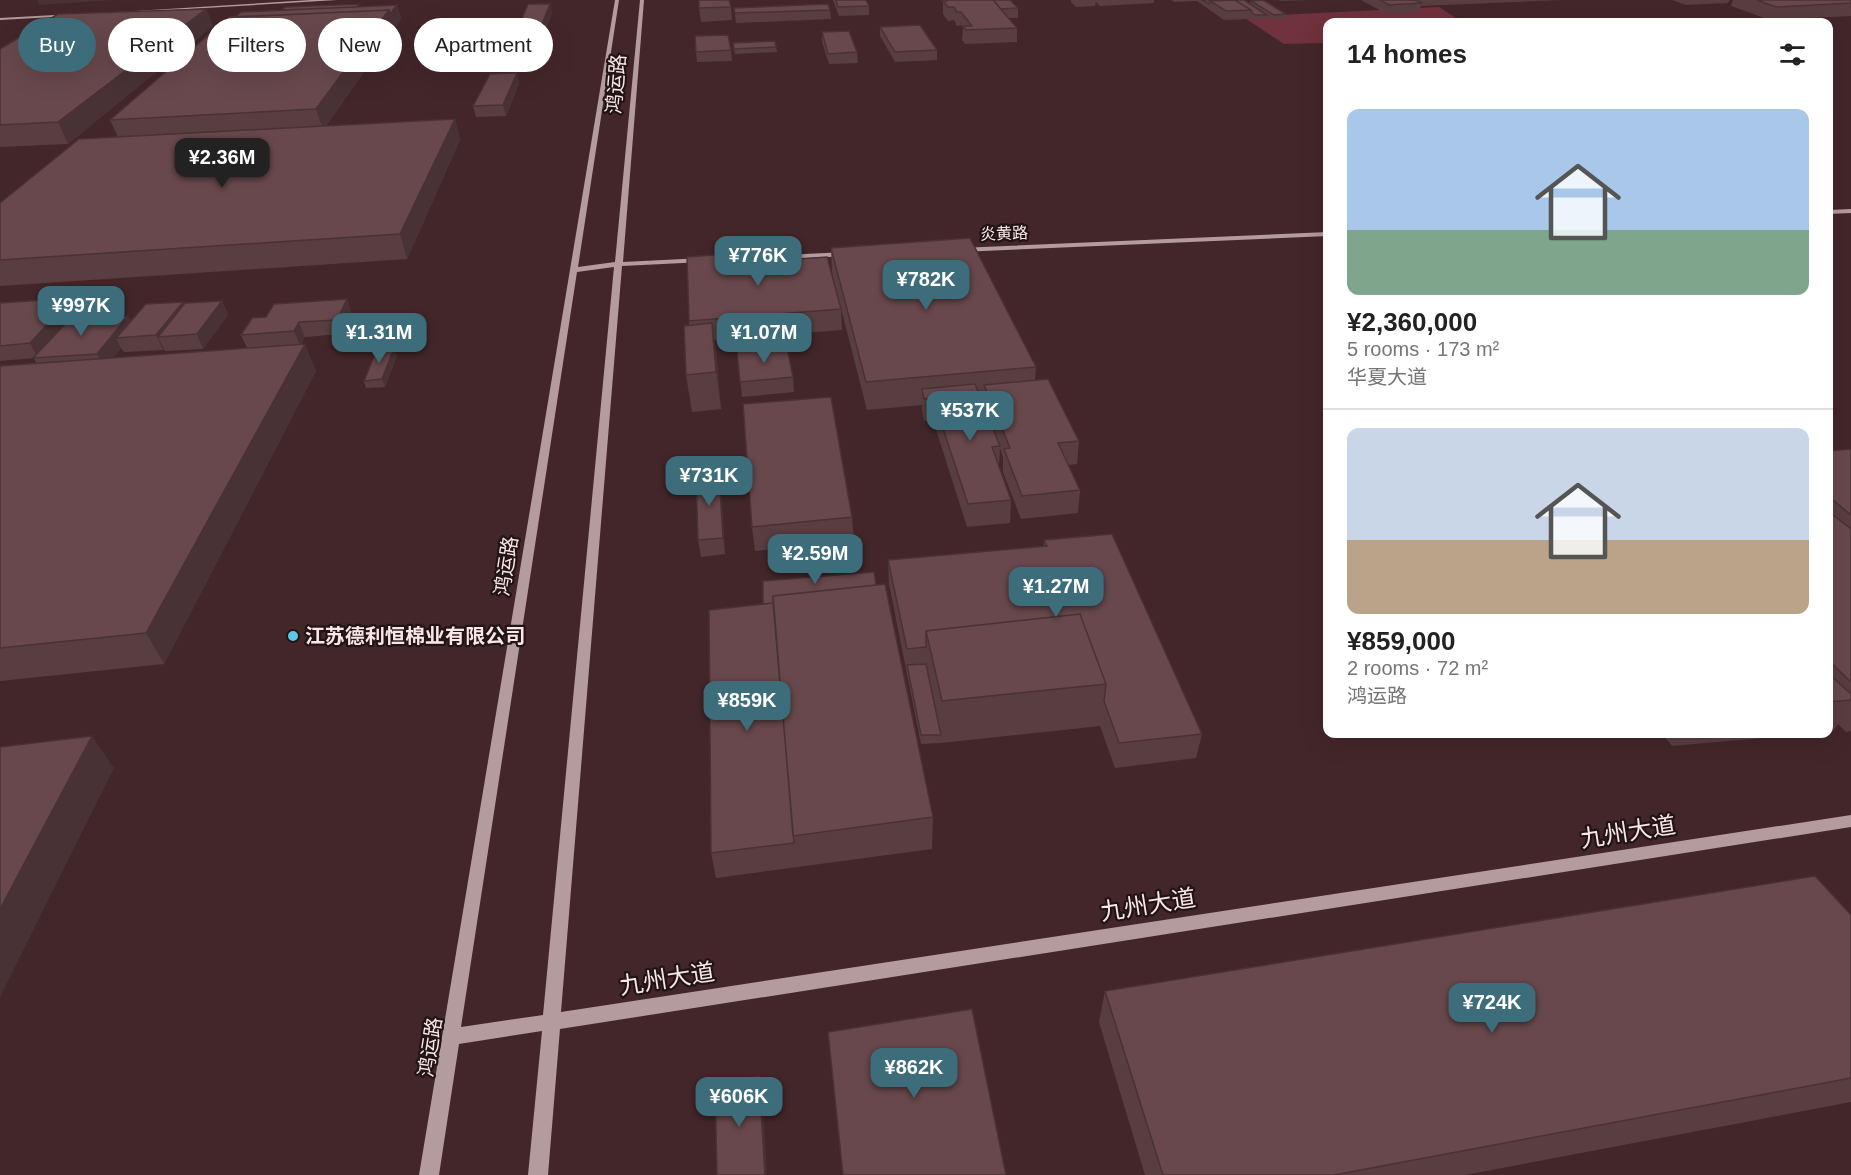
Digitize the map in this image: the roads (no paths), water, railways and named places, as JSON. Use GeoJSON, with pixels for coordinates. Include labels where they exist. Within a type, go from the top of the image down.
{"type":"FeatureCollection","features":[{"type":"Feature","properties":{"kind":"street"},"geometry":{"type":"LineString","coordinates":[[111,13],[335,0]]}},
{"type":"Feature","properties":{"kind":"street","name":"鸿运路"},"geometry":{"type":"LineString","coordinates":[[429,1175],[617,0]]}},
{"type":"Feature","properties":{"kind":"street","name":"鸿运路"},"geometry":{"type":"LineString","coordinates":[[538,1175],[642,0]]}},
{"type":"Feature","properties":{"kind":"street"},"geometry":{"type":"LineString","coordinates":[[0,19],[77,15]]}},
{"type":"Feature","properties":{"kind":"street"},"geometry":{"type":"LineString","coordinates":[[1833,212],[1851,211]]}},
{"type":"Feature","properties":{"kind":"street","name":"炎黄路"},"geometry":{"type":"LineString","coordinates":[[951,250],[1323,234]]}},
{"type":"Feature","properties":{"kind":"street"},"geometry":{"type":"LineString","coordinates":[[733,259],[859,254]]}},
{"type":"Feature","properties":{"kind":"street"},"geometry":{"type":"LineString","coordinates":[[575,270],[620,264],[710,260]]}},
{"type":"Feature","properties":{"kind":"street","name":"九州大道"},"geometry":{"type":"LineString","coordinates":[[452,1037],[1851,822]]}},
{"type":"Feature","properties":{"kind":"place","name":"江苏德利恒棉业有限公司"},"geometry":{"type":"Point","coordinates":[293,636]}}]}
